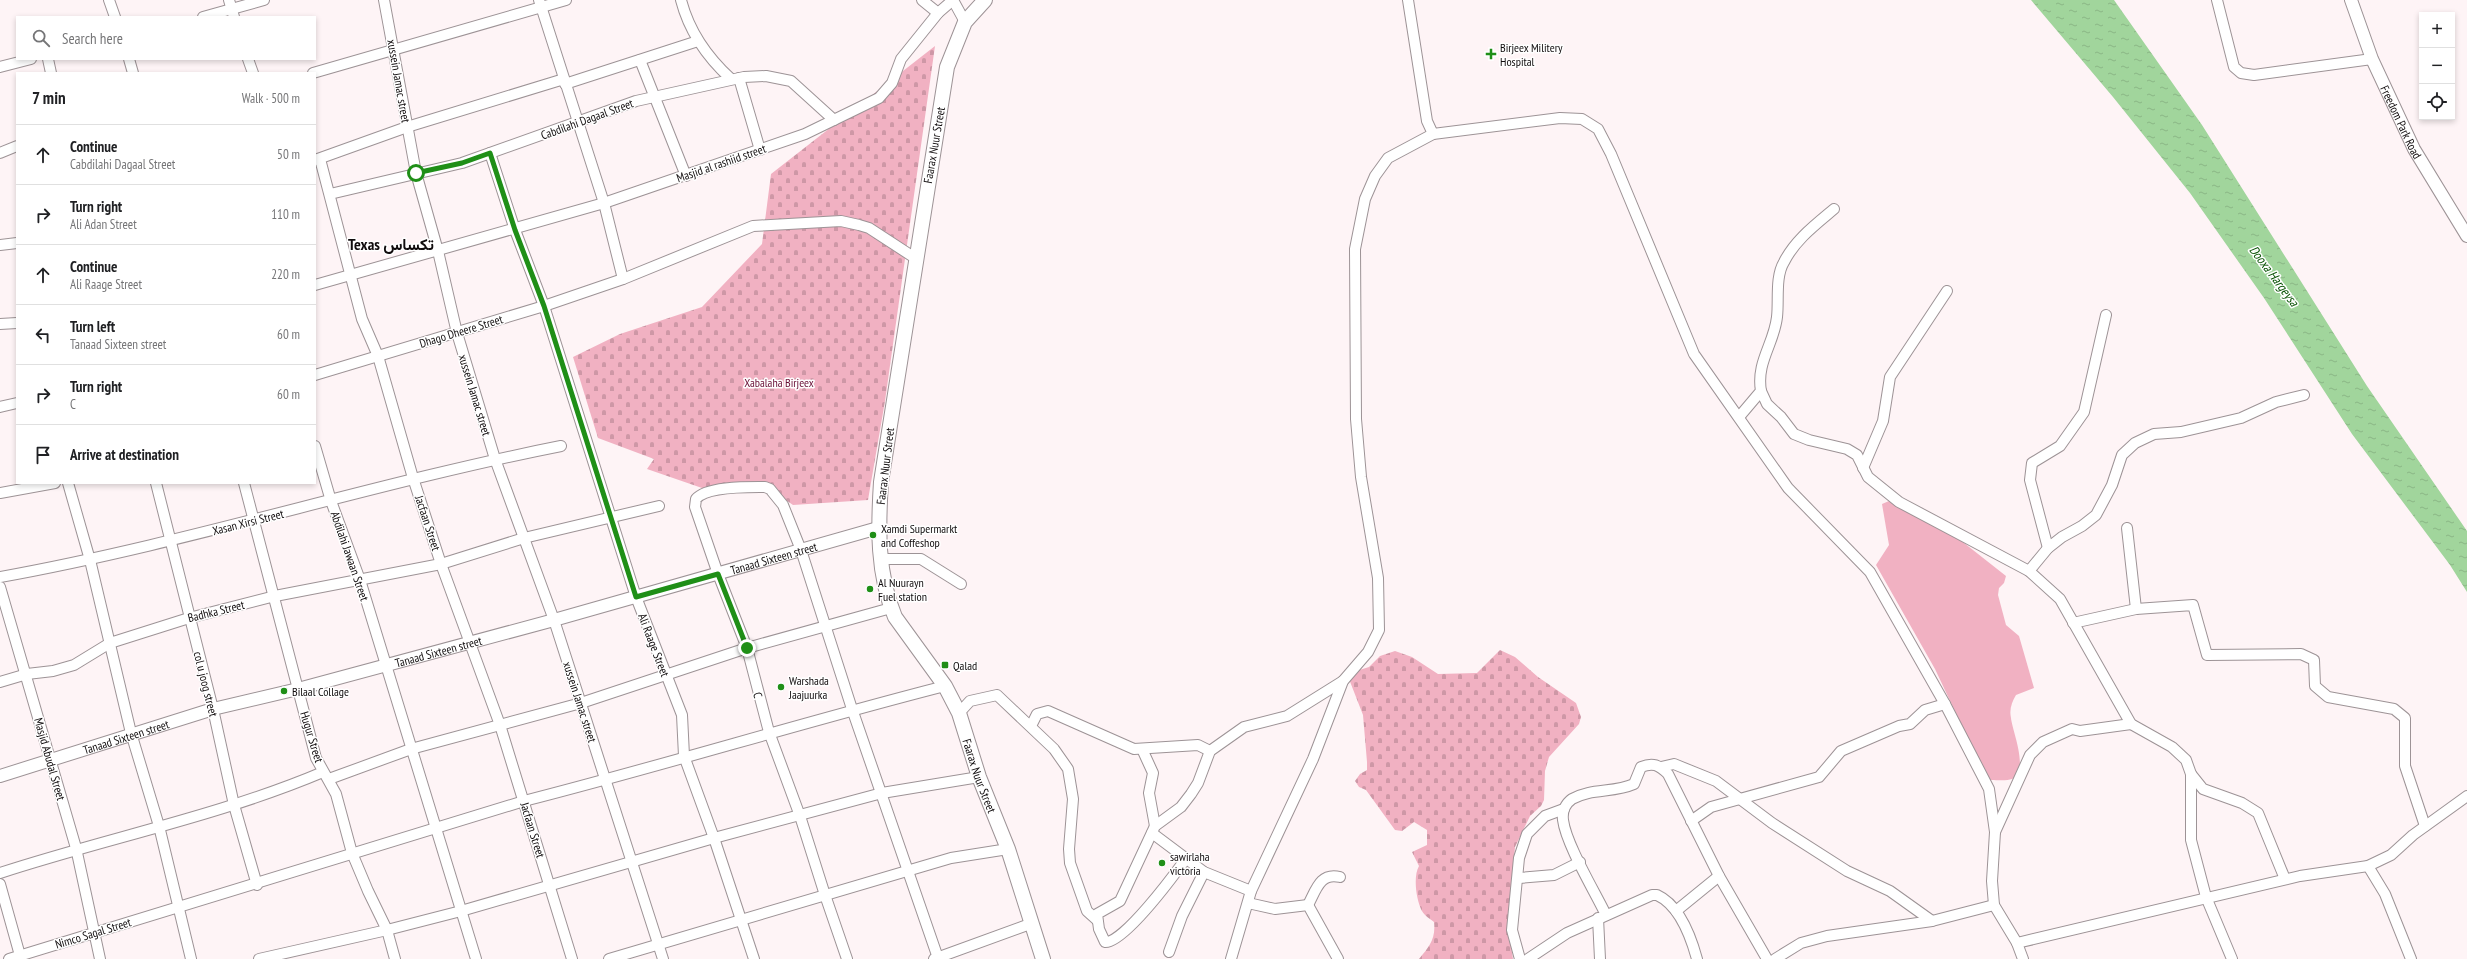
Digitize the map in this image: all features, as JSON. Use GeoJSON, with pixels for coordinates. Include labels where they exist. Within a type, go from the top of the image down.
{"type":"FeatureCollection","features":[{"type":"Feature","properties":{"kind":"main road","name":"Faarax Nuur Street"},"geometry":{"type":"LineString","coordinates":[[985,0],[965,22],[947,67],[915,258],[881,482],[878,528],[880,559],[884,584],[891,608],[895,617],[945,686],[959,713],[979,777],[1008,849],[1030,924],[1043,959]]}},
{"type":"Feature","properties":{"kind":"street"},"geometry":{"type":"LineString","coordinates":[[109,0],[115,16]]}},
{"type":"Feature","properties":{"kind":"street"},"geometry":{"type":"LineString","coordinates":[[207,16],[264,0]]}},
{"type":"Feature","properties":{"kind":"street","name":"xussein Jamac street"},"geometry":{"type":"LineString","coordinates":[[384,0],[416,173],[438,252],[457,333],[494,459],[554,620],[605,781],[633,861],[663,959]]}},
{"type":"Feature","properties":{"kind":"street"},"geometry":{"type":"LineString","coordinates":[[316,72],[394,50],[540,3],[566,0]]}},
{"type":"Feature","properties":{"kind":"street"},"geometry":{"type":"LineString","coordinates":[[681,0],[698,42],[718,67],[735,78],[760,150]]}},
{"type":"Feature","properties":{"kind":"street"},"geometry":{"type":"LineString","coordinates":[[922,0],[938,13]]}},
{"type":"Feature","properties":{"kind":"street"},"geometry":{"type":"LineString","coordinates":[[954,0],[965,22]]}},
{"type":"Feature","properties":{"kind":"street","name":"Masjid al rashiid street"},"geometry":{"type":"LineString","coordinates":[[316,285],[438,252],[604,203],[805,134],[879,98],[892,83],[901,59],[938,13],[954,0]]}},
{"type":"Feature","properties":{"kind":"street"},"geometry":{"type":"LineString","coordinates":[[1408,0],[1427,121],[1433,134]]}},
{"type":"Feature","properties":{"kind":"street"},"geometry":{"type":"LineString","coordinates":[[2217,0],[2234,67],[2241,74],[2254,75],[2372,59]]}},
{"type":"Feature","properties":{"kind":"street","name":"Freedom Park Road"},"geometry":{"type":"LineString","coordinates":[[2351,0],[2372,59],[2414,149],[2467,236]]}},
{"type":"Feature","properties":{"kind":"street"},"geometry":{"type":"LineString","coordinates":[[540,3],[577,124],[604,203],[623,279]]}},
{"type":"Feature","properties":{"kind":"street"},"geometry":{"type":"LineString","coordinates":[[318,159],[407,127],[698,42]]}},
{"type":"Feature","properties":{"kind":"street"},"geometry":{"type":"LineString","coordinates":[[0,67],[27,60]]}},
{"type":"Feature","properties":{"kind":"street"},"geometry":{"type":"LineString","coordinates":[[48,60],[51,72]]}},
{"type":"Feature","properties":{"kind":"street"},"geometry":{"type":"LineString","coordinates":[[129,60],[134,72]]}},
{"type":"Feature","properties":{"kind":"street"},"geometry":{"type":"LineString","coordinates":[[248,60],[253,72]]}},
{"type":"Feature","properties":{"kind":"street"},"geometry":{"type":"LineString","coordinates":[[640,60],[656,97],[686,176]]}},
{"type":"Feature","properties":{"kind":"street","name":"Cabdilahi Dagaal Street"},"geometry":{"type":"LineString","coordinates":[[330,194],[462,163],[577,124],[636,102],[735,78],[766,76],[791,81],[834,120]]}},
{"type":"Feature","properties":{"kind":"street"},"geometry":{"type":"LineString","coordinates":[[1185,860],[1163,890],[1138,918],[1108,942],[1105,942],[1097,920],[1097,914],[1120,901],[1153,830],[1181,807],[1191,794],[1198,783],[1210,751],[1244,728],[1287,716],[1343,681],[1368,652],[1379,630],[1378,578],[1361,477],[1356,419],[1355,249],[1365,199],[1375,176],[1388,158],[1433,134],[1560,118],[1582,119],[1598,129],[1611,154],[1694,354],[1740,417],[1788,488],[1870,572],[1945,704],[1989,789],[1995,832],[1992,881],[1994,905],[2017,943],[2023,959]]}},
{"type":"Feature","properties":{"kind":"street"},"geometry":{"type":"LineString","coordinates":[[0,153],[16,146]]}},
{"type":"Feature","properties":{"kind":"street","name":"Ali Raage Street"},"geometry":{"type":"LineString","coordinates":[[490,153],[515,230],[544,306],[636,597],[682,715],[684,756],[714,838],[754,959]]}},
{"type":"Feature","properties":{"kind":"street","name":"Jacfaan Street"},"geometry":{"type":"LineString","coordinates":[[318,159],[330,194],[352,275],[362,319],[378,356],[413,478],[441,564],[500,725],[572,959]]}},
{"type":"Feature","properties":{"kind":"street"},"geometry":{"type":"LineString","coordinates":[[1834,209],[1796,243],[1782,264],[1777,319],[1772,338],[1764,354],[1760,374],[1761,391],[1767,404],[1794,434],[1809,440],[1847,449],[1857,455],[1868,476],[1899,502],[2029,571],[2060,599],[2131,724],[2182,756],[2186,760],[2191,774],[2203,789],[2242,803],[2258,812],[2285,879]]}},
{"type":"Feature","properties":{"kind":"street","name":"Dhago Dheere Street"},"geometry":{"type":"LineString","coordinates":[[316,375],[544,306],[623,279],[746,228],[764,224],[841,221],[859,225],[869,228],[915,258]]}},
{"type":"Feature","properties":{"kind":"street"},"geometry":{"type":"LineString","coordinates":[[0,245],[16,243]]}},
{"type":"Feature","properties":{"kind":"street"},"geometry":{"type":"LineString","coordinates":[[1863,468],[1883,421],[1890,377],[1947,291]]}},
{"type":"Feature","properties":{"kind":"street"},"geometry":{"type":"LineString","coordinates":[[2048,548],[2030,480],[2032,463],[2060,446],[2084,412],[2106,315]]}},
{"type":"Feature","properties":{"kind":"street"},"geometry":{"type":"LineString","coordinates":[[0,324],[16,323]]}},
{"type":"Feature","properties":{"kind":"street"},"geometry":{"type":"LineString","coordinates":[[1740,417],[1761,391]]}},
{"type":"Feature","properties":{"kind":"street"},"geometry":{"type":"LineString","coordinates":[[2029,571],[2048,548],[2096,515],[2112,485],[2122,455],[2134,443],[2154,434],[2181,432],[2241,418],[2276,402],[2304,395]]}},
{"type":"Feature","properties":{"kind":"street"},"geometry":{"type":"LineString","coordinates":[[0,407],[16,403]]}},
{"type":"Feature","properties":{"kind":"street","name":"Xasan Xirsi Street"},"geometry":{"type":"LineString","coordinates":[[0,577],[90,560],[331,501],[413,478],[494,459],[561,446]]}},
{"type":"Feature","properties":{"kind":"street","name":"Abdilahi Jawaan Street"},"geometry":{"type":"LineString","coordinates":[[316,449],[331,501],[360,580],[384,666],[437,828],[476,959]]}},
{"type":"Feature","properties":{"kind":"street"},"geometry":{"type":"LineString","coordinates":[[0,493],[50,484]]}},
{"type":"Feature","properties":{"kind":"street"},"geometry":{"type":"LineString","coordinates":[[68,484],[90,560],[131,733],[159,826],[177,907],[191,959]]}},
{"type":"Feature","properties":{"kind":"street","name":"col u joog street"},"geometry":{"type":"LineString","coordinates":[[156,484],[213,709],[234,805],[257,885]]}},
{"type":"Feature","properties":{"kind":"street","name":"Hugur Street"},"geometry":{"type":"LineString","coordinates":[[244,484],[275,596],[316,758],[326,776],[352,853],[368,891],[388,930],[395,959]]}},
{"type":"Feature","properties":{"kind":"street","name":"C"},"geometry":{"type":"LineString","coordinates":[[801,550],[783,505],[770,489],[758,487],[705,492],[696,499],[696,506],[718,574],[747,648],[769,732],[800,816],[825,896],[847,959]]}},
{"type":"Feature","properties":{"kind":"street","name":"Badhka Street"},"geometry":{"type":"LineString","coordinates":[[0,682],[27,674],[53,671],[74,665],[110,643],[189,618],[275,596],[441,564],[524,538],[611,519],[659,506]]}},
{"type":"Feature","properties":{"kind":"street","name":"Tanaad Sixteen street"},"geometry":{"type":"LineString","coordinates":[[0,776],[131,733],[213,709],[298,689],[554,620],[878,528]]}},
{"type":"Feature","properties":{"kind":"street"},"geometry":{"type":"LineString","coordinates":[[2127,528],[2136,609]]}},
{"type":"Feature","properties":{"kind":"street"},"geometry":{"type":"LineString","coordinates":[[801,550],[852,709],[882,793],[936,958],[958,955],[1030,924]]}},
{"type":"Feature","properties":{"kind":"street"},"geometry":{"type":"LineString","coordinates":[[880,559],[921,559],[961,584]]}},
{"type":"Feature","properties":{"kind":"street","name":"Masjid Abudal Street"},"geometry":{"type":"LineString","coordinates":[[0,587],[27,674],[76,848],[93,933],[100,959]]}},
{"type":"Feature","properties":{"kind":"street"},"geometry":{"type":"LineString","coordinates":[[2073,623],[2136,609],[2193,605],[2207,655],[2301,654],[2314,660],[2315,686],[2328,697],[2394,709],[2405,718],[2405,766],[2425,826]]}},
{"type":"Feature","properties":{"kind":"street"},"geometry":{"type":"LineString","coordinates":[[0,873],[76,848],[234,805],[412,749],[581,703],[747,648],[891,608]]}},
{"type":"Feature","properties":{"kind":"street"},"geometry":{"type":"LineString","coordinates":[[1231,959],[1251,891],[1313,759],[1343,681]]}},
{"type":"Feature","properties":{"kind":"street","name":"Nimco Sagal Street"},"geometry":{"type":"LineString","coordinates":[[9,959],[21,957],[177,907],[257,885],[352,853],[524,802],[605,781],[684,756],[852,709],[945,686]]}},
{"type":"Feature","properties":{"kind":"street"},"geometry":{"type":"LineString","coordinates":[[959,713],[970,701],[997,695],[1054,749],[1068,769],[1073,799],[1069,849],[1070,863],[1087,911],[1097,920]]}},
{"type":"Feature","properties":{"kind":"street"},"geometry":{"type":"LineString","coordinates":[[1691,821],[1711,807],[1820,777],[1841,751],[1899,726],[1910,724],[1925,710],[1945,704]]}},
{"type":"Feature","properties":{"kind":"street"},"geometry":{"type":"LineString","coordinates":[[1031,726],[1037,714],[1048,711],[1134,748],[1142,749],[1198,745],[1210,751]]}},
{"type":"Feature","properties":{"kind":"street"},"geometry":{"type":"LineString","coordinates":[[1995,832],[2030,755],[2043,742],[2072,729],[2080,731],[2131,724]]}},
{"type":"Feature","properties":{"kind":"street"},"geometry":{"type":"LineString","coordinates":[[1142,749],[1153,773],[1149,793],[1153,830],[1185,860],[1204,872],[1251,891]]}},
{"type":"Feature","properties":{"kind":"street"},"geometry":{"type":"LineString","coordinates":[[1520,959],[1512,930],[1519,878],[1519,858],[1527,834],[1545,816],[1564,809],[1571,800],[1587,793],[1624,789],[1634,784],[1641,767],[1649,764],[1656,764],[1668,774],[1718,876],[1767,959]]}},
{"type":"Feature","properties":{"kind":"street"},"geometry":{"type":"LineString","coordinates":[[1661,767],[1666,764],[1682,767],[1716,781],[1772,823],[1847,871],[1890,891],[1932,921]]}},
{"type":"Feature","properties":{"kind":"street"},"geometry":{"type":"LineString","coordinates":[[2191,774],[2191,840],[2206,897],[2232,959]]}},
{"type":"Feature","properties":{"kind":"street"},"geometry":{"type":"LineString","coordinates":[[259,959],[296,956],[461,911],[549,884],[714,838],[882,793],[979,777]]}},
{"type":"Feature","properties":{"kind":"street"},"geometry":{"type":"LineString","coordinates":[[2017,943],[2285,879],[2368,866],[2391,854],[2425,826],[2467,796]]}},
{"type":"Feature","properties":{"kind":"street"},"geometry":{"type":"LineString","coordinates":[[1564,809],[1563,820],[1568,837],[1602,916],[1600,959]]}},
{"type":"Feature","properties":{"kind":"street"},"geometry":{"type":"LineString","coordinates":[[609,959],[951,858],[1008,849]]}},
{"type":"Feature","properties":{"kind":"street"},"geometry":{"type":"LineString","coordinates":[[1519,878],[1554,875],[1580,862]]}},
{"type":"Feature","properties":{"kind":"street"},"geometry":{"type":"LineString","coordinates":[[2368,866],[2385,894],[2411,959]]}},
{"type":"Feature","properties":{"kind":"street"},"geometry":{"type":"LineString","coordinates":[[1169,952],[1182,916],[1204,872]]}},
{"type":"Feature","properties":{"kind":"street"},"geometry":{"type":"LineString","coordinates":[[1308,905],[1322,878],[1327,876],[1340,877]]}},
{"type":"Feature","properties":{"kind":"street"},"geometry":{"type":"LineString","coordinates":[[1676,911],[1718,876]]}},
{"type":"Feature","properties":{"kind":"street"},"geometry":{"type":"LineString","coordinates":[[0,884],[21,957]]}},
{"type":"Feature","properties":{"kind":"street"},"geometry":{"type":"LineString","coordinates":[[1528,959],[1538,950],[1567,933],[1602,916],[1657,895],[1676,911],[1693,945],[1697,959]]}},
{"type":"Feature","properties":{"kind":"street"},"geometry":{"type":"LineString","coordinates":[[1248,903],[1275,909],[1308,905]]}},
{"type":"Feature","properties":{"kind":"street"},"geometry":{"type":"LineString","coordinates":[[1308,905],[1337,959]]}},
{"type":"Feature","properties":{"kind":"street"},"geometry":{"type":"LineString","coordinates":[[1779,958],[1801,943],[1827,936],[1932,921],[1994,905]]}},
{"type":"Feature","properties":{"kind":"green space","name":"Xabalaha Birjeex"},"geometry":{"type":"Polygon","coordinates":[[[935,46],[885,401],[868,500],[793,505],[770,489],[702,488],[647,469],[654,459],[598,438],[573,357],[620,334],[702,307],[762,244],[771,174],[935,46]]]}},
{"type":"Feature","properties":{"kind":"green space"},"geometry":{"type":"Polygon","coordinates":[[[1889,501],[1959,539],[2006,576],[2004,583],[1999,588],[1998,595],[2006,625],[2019,636],[2034,688],[2016,695],[2011,706],[2010,715],[2020,760],[2020,768],[2017,775],[2012,779],[1991,780],[1985,775],[1935,669],[1876,565],[1889,545],[1882,504],[1889,501]]]}},
{"type":"Feature","properties":{"kind":"green space"},"geometry":{"type":"Polygon","coordinates":[[[1500,650],[1515,657],[1538,677],[1576,703],[1581,717],[1579,724],[1549,757],[1545,771],[1544,800],[1541,806],[1530,816],[1515,847],[1508,925],[1513,959],[1419,959],[1429,947],[1433,938],[1434,922],[1424,914],[1420,906],[1416,882],[1417,870],[1419,866],[1412,852],[1427,845],[1427,830],[1414,822],[1402,831],[1395,830],[1366,790],[1359,787],[1355,781],[1360,774],[1367,770],[1367,762],[1363,715],[1349,679],[1353,672],[1369,667],[1380,656],[1395,651],[1412,657],[1438,674],[1477,673],[1500,650]]]}},
{"type":"Feature","properties":{"kind":"water","name":"Dooxa Hargeysa"},"geometry":{"type":"Polygon","coordinates":[[[2031,0],[2114,0],[2202,125],[2367,386],[2467,531],[2467,592],[2450,565],[2352,434],[2264,298],[2190,193],[2113,97],[2031,0]]]}},
{"type":"Feature","properties":{"kind":"place","name":"Birjeex Militery Hospital"},"geometry":{"type":"Point","coordinates":[1491,54]}},
{"type":"Feature","properties":{"kind":"place","name":"Xamdi Supermarkt and Coffeshop"},"geometry":{"type":"Point","coordinates":[873,535]}},
{"type":"Feature","properties":{"kind":"place","name":"Al Nuurayn Fuel station"},"geometry":{"type":"Point","coordinates":[870,589]}},
{"type":"Feature","properties":{"kind":"place","name":"Qalad"},"geometry":{"type":"Point","coordinates":[945,665]}},
{"type":"Feature","properties":{"kind":"place","name":"Warshada Jaajuurka"},"geometry":{"type":"Point","coordinates":[781,687]}},
{"type":"Feature","properties":{"kind":"place","name":"Bilaal Collage"},"geometry":{"type":"Point","coordinates":[284,691]}},
{"type":"Feature","properties":{"kind":"place","name":"sawirlaha victoria"},"geometry":{"type":"Point","coordinates":[1162,863]}},
{"type":"Feature","properties":{"kind":"district","name":"Texas تكساس"},"geometry":{"type":"Point","coordinates":[391,244]}},
{"type":"Feature","properties":{"kind":"route"},"geometry":{"type":"LineString","coordinates":[[416,173],[462,163],[490,153],[515,230],[544,306],[636,597],[718,574],[747,648]]}}]}
